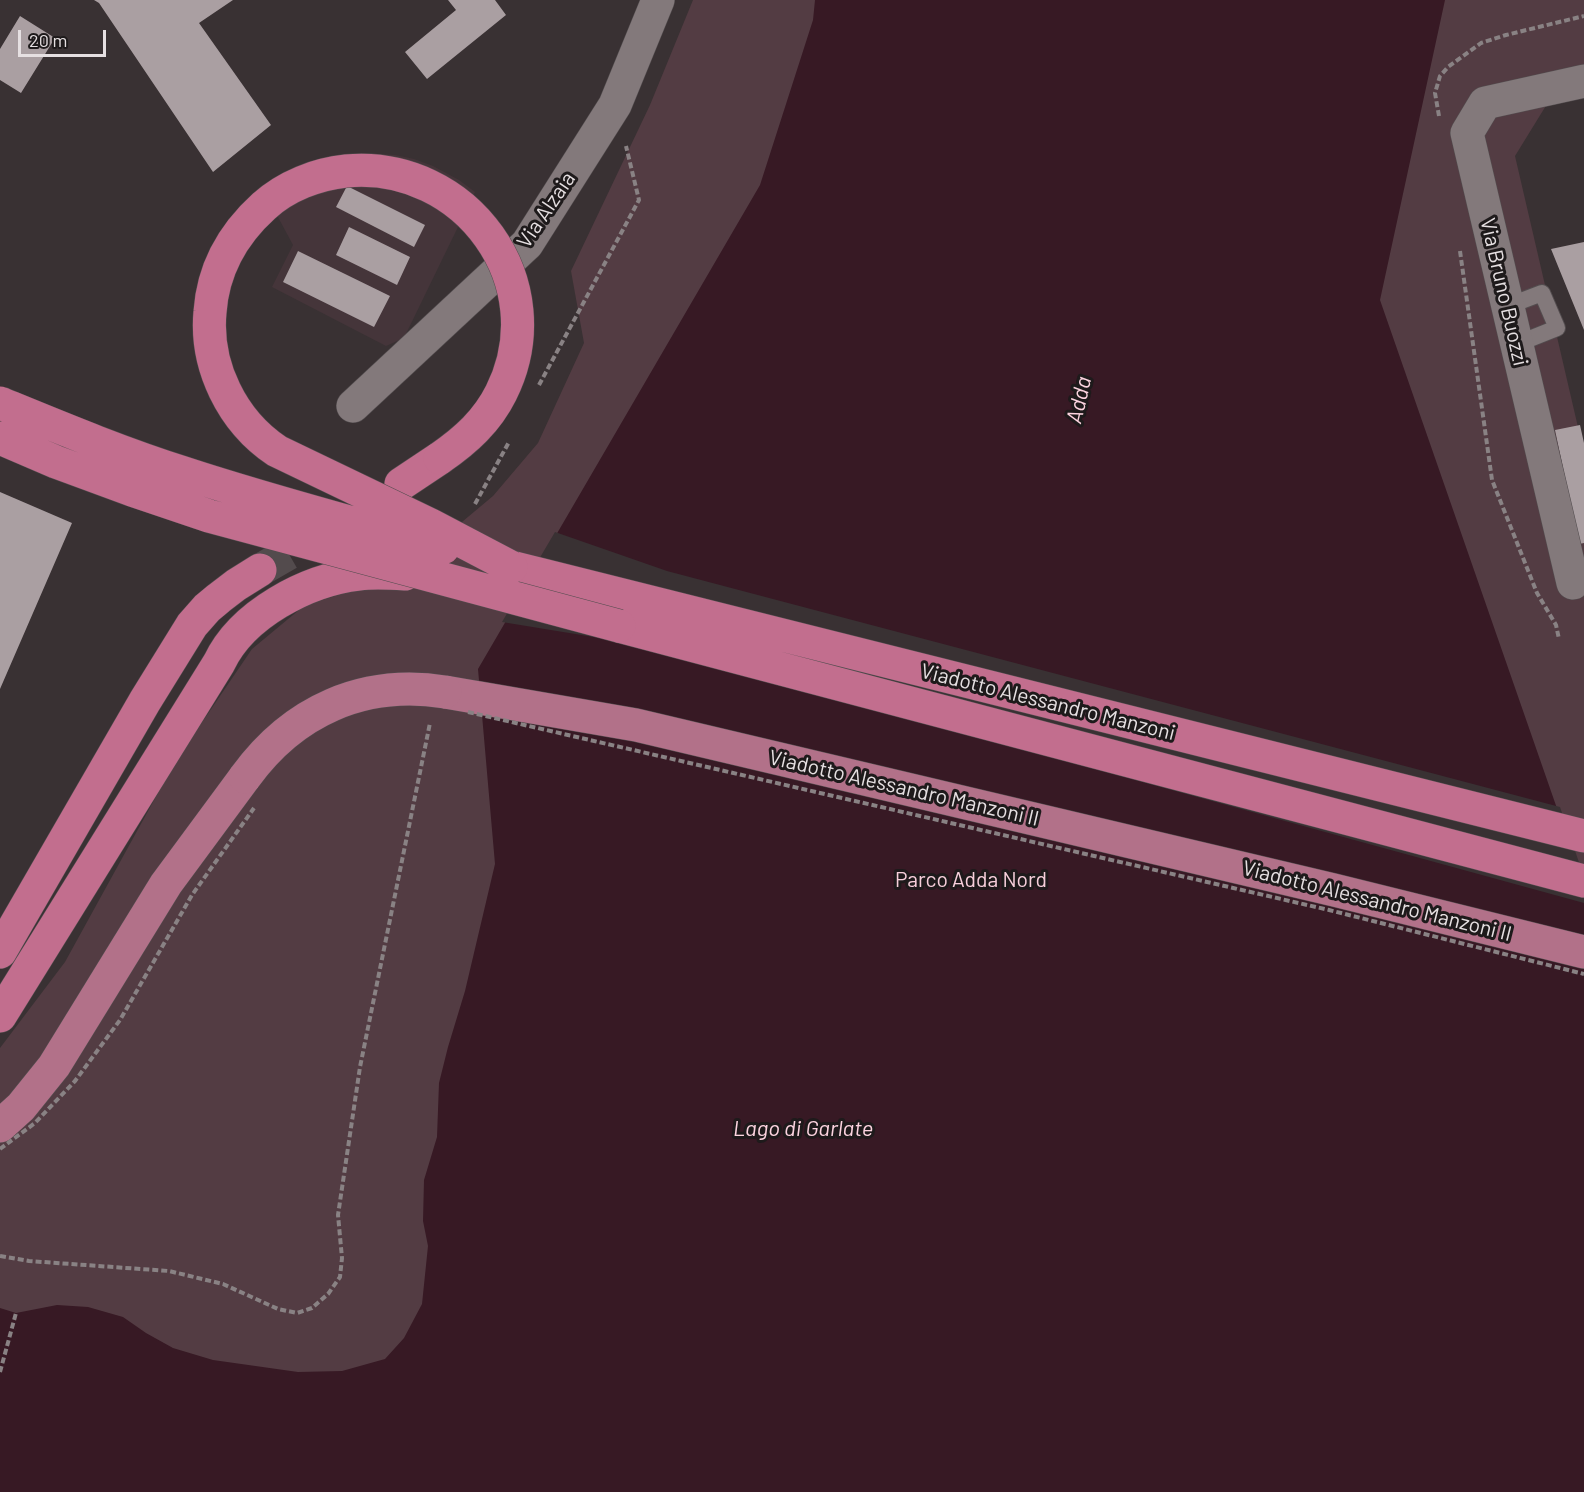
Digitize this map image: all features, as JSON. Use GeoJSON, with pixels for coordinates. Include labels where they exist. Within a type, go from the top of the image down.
{"type":"FeatureCollection","features":[{"type":"Feature","properties":{"kind":"highway"},"geometry":{"type":"LineString","coordinates":[[401,484],[466,439],[486,418],[501,393],[512,366],[517,338],[516,309],[511,280],[500,254],[484,229],[464,208],[441,191],[415,179],[386,172],[357,170],[319,176],[292,187],[268,202],[247,222],[225,254],[214,281],[210,310],[210,339],[215,367],[226,394],[248,426],[277,451],[431,525],[511,567]]}},
{"type":"Feature","properties":{"kind":"highway"},"geometry":{"type":"LineString","coordinates":[[0,403],[78,435],[183,473],[511,567]]}},
{"type":"Feature","properties":{"kind":"highway"},"geometry":{"type":"LineString","coordinates":[[0,438],[56,462],[209,516],[619,626]]}},
{"type":"Feature","properties":{"kind":"highway","name":"Viadotto Alessandro Manzoni"},"geometry":{"type":"LineString","coordinates":[[511,567],[1584,836]]}},
{"type":"Feature","properties":{"kind":"highway"},"geometry":{"type":"LineString","coordinates":[[0,951],[145,701],[192,625],[219,598],[260,570]]}},
{"type":"Feature","properties":{"kind":"highway"},"geometry":{"type":"LineString","coordinates":[[0,1016],[225,651],[240,633],[278,602],[322,582],[357,574],[381,573],[418,576],[619,626]]}},
{"type":"Feature","properties":{"kind":"highway","name":"Viadotto Alessandro Manzoni"},"geometry":{"type":"LineString","coordinates":[[619,626],[1584,881]]}},
{"type":"Feature","properties":{"kind":"main road","name":"Viadotto Alessandro Manzoni II"},"geometry":{"type":"LineString","coordinates":[[0,1126],[21,1107],[54,1066],[166,884],[251,790],[259,758],[295,725],[327,707],[349,698],[384,690],[433,690],[636,725],[1322,887],[1584,952]]}},
{"type":"Feature","properties":{"kind":"street","name":"Via Alzaia"},"geometry":{"type":"LineString","coordinates":[[353,406],[527,244],[615,105],[658,0]]}},
{"type":"Feature","properties":{"kind":"street","name":"Via Bruno Buozzi"},"geometry":{"type":"LineString","coordinates":[[1574,583],[1467,133],[1485,103],[1584,81]]}},
{"type":"Feature","properties":{"kind":"lane"},"geometry":{"type":"LineString","coordinates":[[1508,306],[1542,293],[1557,328],[1517,344]]}},
{"type":"Feature","properties":{"kind":"path"},"geometry":{"type":"LineString","coordinates":[[537,389],[639,200],[615,105]]}},
{"type":"Feature","properties":{"kind":"path"},"geometry":{"type":"LineString","coordinates":[[475,504],[509,441]]}},
{"type":"Feature","properties":{"kind":"path"},"geometry":{"type":"LineString","coordinates":[[465,711],[1329,910],[1584,974]]}},
{"type":"Feature","properties":{"kind":"path"},"geometry":{"type":"LineString","coordinates":[[0,1256],[29,1261],[169,1270],[223,1284],[278,1309],[297,1313],[312,1308],[328,1294],[340,1277],[342,1258],[338,1215],[360,1067],[432,716]]}},
{"type":"Feature","properties":{"kind":"path"},"geometry":{"type":"LineString","coordinates":[[0,1149],[35,1123],[75,1081],[120,1020],[251,790]]}},
{"type":"Feature","properties":{"kind":"path"},"geometry":{"type":"LineString","coordinates":[[0,1372],[16,1313]]}},
{"type":"Feature","properties":{"kind":"shaded area"},"geometry":{"type":"Polygon","coordinates":[[[365,153],[414,159],[459,180],[475,192],[404,338],[386,346],[272,287],[293,245],[265,193],[345,155],[365,153]]]}},
{"type":"Feature","properties":{"kind":"green space","name":"Parco Adda Nord"},"geometry":{"type":"Polygon","coordinates":[[[693,0],[1584,0],[1584,85],[1555,91],[1515,156],[1584,453],[1584,1492],[0,1492],[0,1048],[65,962],[175,762],[252,649],[305,605],[395,578],[493,496],[538,443],[584,343],[571,271],[650,105],[693,0]]]}},
{"type":"Feature","properties":{"kind":"water","name":"Parco Adda Nord"},"geometry":{"type":"Polygon","coordinates":[[[815,0],[1445,0],[1380,300],[1584,886],[1584,1492],[0,1492],[0,1308],[16,1313],[57,1305],[88,1307],[123,1317],[173,1348],[213,1360],[298,1372],[342,1371],[385,1359],[404,1338],[422,1304],[428,1246],[423,1221],[424,1180],[437,1137],[439,1083],[465,991],[495,864],[478,669],[760,185],[813,20],[815,0]]]}},
{"type":"Feature","properties":{"kind":"pier"},"geometry":{"type":"Polygon","coordinates":[[[555,532],[667,571],[1560,807],[1584,877],[1584,903],[676,654],[618,641],[502,622],[555,532]]]}},
{"type":"Feature","properties":{"kind":"building"},"geometry":{"type":"Polygon","coordinates":[[[94,0],[233,0],[199,23],[271,125],[213,172],[99,3],[94,0]]]}},
{"type":"Feature","properties":{"kind":"building"},"geometry":{"type":"Polygon","coordinates":[[[448,0],[495,0],[506,15],[427,79],[405,52],[456,10],[448,0]]]}},
{"type":"Feature","properties":{"kind":"building"},"geometry":{"type":"Polygon","coordinates":[[[20,16],[55,38],[21,93],[0,80],[0,49],[20,16]]]}},
{"type":"Feature","properties":{"kind":"building"},"geometry":{"type":"Polygon","coordinates":[[[347,186],[425,225],[414,247],[336,207],[347,186]]]}},
{"type":"Feature","properties":{"kind":"building"},"geometry":{"type":"Polygon","coordinates":[[[349,227],[410,257],[397,285],[336,255],[349,227]]]}},
{"type":"Feature","properties":{"kind":"building"},"geometry":{"type":"Polygon","coordinates":[[[1584,242],[1584,330],[1551,249],[1584,242]]]}},
{"type":"Feature","properties":{"kind":"building"},"geometry":{"type":"Polygon","coordinates":[[[298,251],[390,296],[374,327],[283,282],[298,251]]]}},
{"type":"Feature","properties":{"kind":"building"},"geometry":{"type":"Polygon","coordinates":[[[1580,425],[1584,443],[1584,543],[1579,544],[1555,430],[1580,425]]]}},
{"type":"Feature","properties":{"kind":"building"},"geometry":{"type":"Polygon","coordinates":[[[0,492],[72,523],[0,689],[0,492]]]}},
{"type":"Feature","properties":{"kind":"tunnel"},"geometry":{"type":"LineString","coordinates":[[260,570],[326,532]]}},
{"type":"Feature","properties":{"kind":"water label","name":"Adda"},"geometry":{"type":"Point","coordinates":[1079,400]}},
{"type":"Feature","properties":{"kind":"water label","name":"Lago di Garlate"},"geometry":{"type":"Point","coordinates":[803,1129]}}]}
